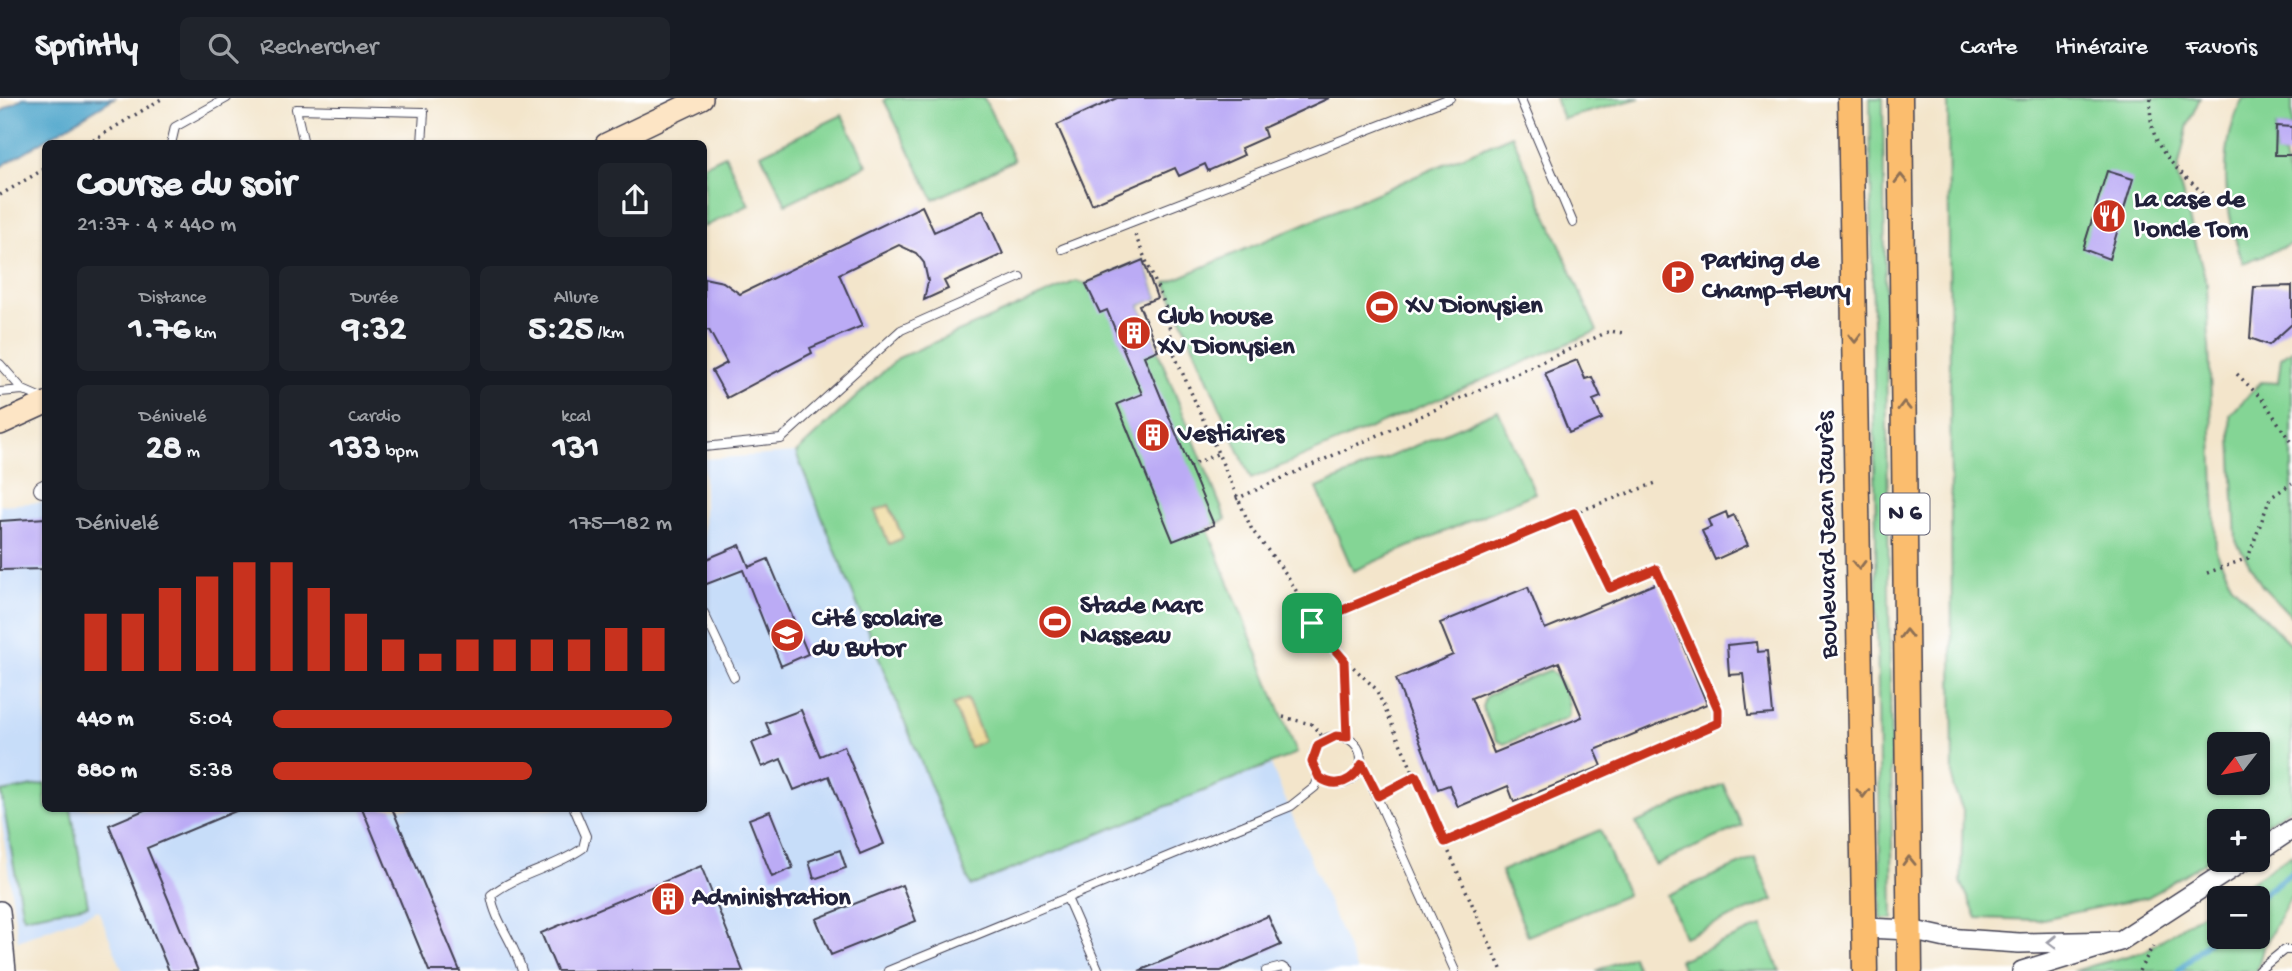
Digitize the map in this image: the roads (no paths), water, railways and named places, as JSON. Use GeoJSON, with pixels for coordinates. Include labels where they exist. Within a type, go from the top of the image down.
{"type":"FeatureCollection","features":[{"type":"Feature","properties":{"kind":"main road"},"geometry":{"type":"LineString","coordinates":[[614,140],[702,98]]}},
{"type":"Feature","properties":{"kind":"main road","name":"Boulevard Jean Jaurès"},"geometry":{"type":"LineString","coordinates":[[1850,98],[1865,971]]}},
{"type":"Feature","properties":{"kind":"main road","name":"N 6"},"geometry":{"type":"LineString","coordinates":[[1900,98],[1910,971]]}},
{"type":"Feature","properties":{"kind":"main road"},"geometry":{"type":"LineString","coordinates":[[6,417],[42,404]]}},
{"type":"Feature","properties":{"kind":"street"},"geometry":{"type":"LineString","coordinates":[[2270,844],[2292,830]]}},
{"type":"Feature","properties":{"kind":"street"},"geometry":{"type":"LineString","coordinates":[[2022,971],[2120,941],[2226,872]]}},
{"type":"Feature","properties":{"kind":"street"},"geometry":{"type":"LineString","coordinates":[[0,911],[6,971]]}},
{"type":"Feature","properties":{"kind":"street"},"geometry":{"type":"LineString","coordinates":[[1866,928],[1910,930],[1946,938],[2020,943],[2120,941]]}},
{"type":"Feature","properties":{"kind":"lane"},"geometry":{"type":"LineString","coordinates":[[172,140],[175,127],[227,98]]}},
{"type":"Feature","properties":{"kind":"lane"},"geometry":{"type":"LineString","coordinates":[[1062,249],[1450,98]]}},
{"type":"Feature","properties":{"kind":"lane"},"geometry":{"type":"LineString","coordinates":[[1520,98],[1573,223]]}},
{"type":"Feature","properties":{"kind":"lane"},"geometry":{"type":"LineString","coordinates":[[303,140],[296,108],[425,112],[422,140]]}},
{"type":"Feature","properties":{"kind":"lane"},"geometry":{"type":"LineString","coordinates":[[707,447],[781,439],[901,330],[1020,277]]}},
{"type":"Feature","properties":{"kind":"lane"},"geometry":{"type":"LineString","coordinates":[[0,364],[23,390],[42,400]]}},
{"type":"Feature","properties":{"kind":"lane"},"geometry":{"type":"LineString","coordinates":[[0,392],[23,390]]}},
{"type":"Feature","properties":{"kind":"lane"},"geometry":{"type":"LineString","coordinates":[[707,619],[734,677]]}},
{"type":"Feature","properties":{"kind":"lane"},"geometry":{"type":"LineString","coordinates":[[1362,764],[1357,774],[1336,784],[1319,777],[1312,762],[1318,745],[1325,739],[1347,737],[1356,743],[1362,752],[1362,764],[1455,971]]}},
{"type":"Feature","properties":{"kind":"lane"},"geometry":{"type":"LineString","coordinates":[[889,971],[1291,806],[1315,787],[1319,777]]}},
{"type":"Feature","properties":{"kind":"lane"},"geometry":{"type":"LineString","coordinates":[[522,971],[518,957],[494,914],[491,895],[508,881],[570,857],[583,848],[586,836],[575,812]]}},
{"type":"Feature","properties":{"kind":"lane"},"geometry":{"type":"LineString","coordinates":[[1067,898],[1099,971]]}},
{"type":"Feature","properties":{"kind":"lane"},"geometry":{"type":"LineString","coordinates":[[2258,971],[2284,950],[2292,950]]}},
{"type":"Feature","properties":{"kind":"lane"},"geometry":{"type":"LineString","coordinates":[[1266,971],[1282,967],[1288,971]]}},
{"type":"Feature","properties":{"kind":"water"},"geometry":{"type":"Polygon","coordinates":[[[23,98],[114,98],[0,167],[0,112],[23,98]]]}},
{"type":"Feature","properties":{"kind":"waterway"},"geometry":{"type":"LineString","coordinates":[[2270,889],[2292,872]]}},
{"type":"Feature","properties":{"kind":"waterway"},"geometry":{"type":"LineString","coordinates":[[2178,971],[2207,943]]}},
{"type":"Feature","properties":{"kind":"place","name":"La case de l'oncle Tom"},"geometry":{"type":"Point","coordinates":[2109,216]}},
{"type":"Feature","properties":{"kind":"place","name":"Parking de Champ-Fleury"},"geometry":{"type":"Point","coordinates":[1678,277]}},
{"type":"Feature","properties":{"kind":"place","name":"XV Dionysien"},"geometry":{"type":"Point","coordinates":[1382,307]}},
{"type":"Feature","properties":{"kind":"place","name":"Club house XV Dionysien"},"geometry":{"type":"Point","coordinates":[1134,333]}},
{"type":"Feature","properties":{"kind":"place","name":"Vestiaires"},"geometry":{"type":"Point","coordinates":[1153,435]}},
{"type":"Feature","properties":{"kind":"place","name":"Stade Marc Nasseau"},"geometry":{"type":"Point","coordinates":[1055,622]}},
{"type":"Feature","properties":{"kind":"place","name":"Cité scolaire du Butor"},"geometry":{"type":"Point","coordinates":[787,635]}},
{"type":"Feature","properties":{"kind":"place","name":"Administration"},"geometry":{"type":"Point","coordinates":[668,899]}}]}
